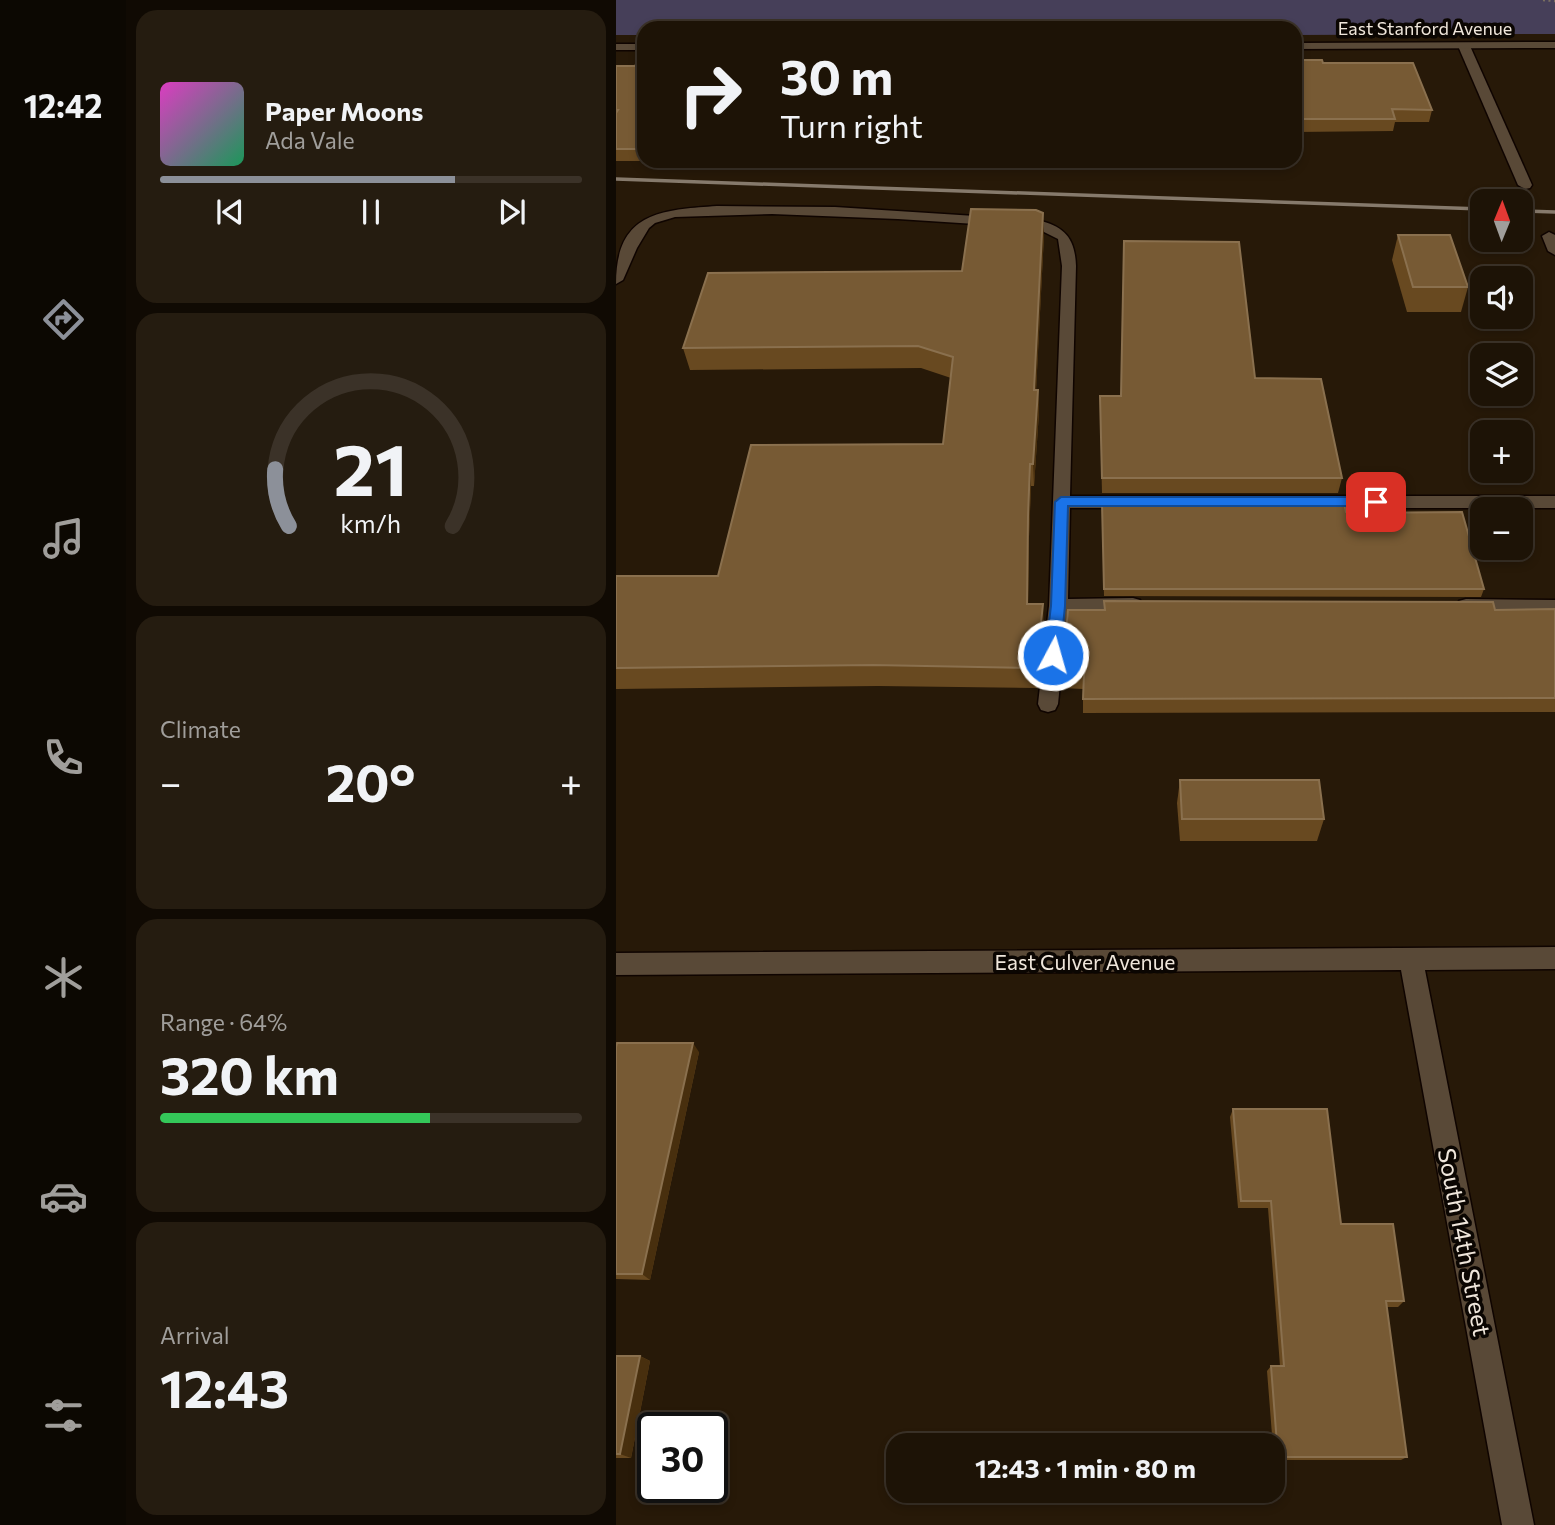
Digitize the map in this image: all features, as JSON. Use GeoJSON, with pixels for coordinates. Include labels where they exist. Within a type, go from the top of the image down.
{"type":"FeatureCollection","features":[{"type":"Feature","properties":{"kind":"street","name":"East Stanford Avenue"},"geometry":{"type":"LineString","coordinates":[[1302,46],[1555,45]]}},
{"type":"Feature","properties":{"kind":"street"},"geometry":{"type":"LineString","coordinates":[[1464,46],[1525,185]]}},
{"type":"Feature","properties":{"kind":"street"},"geometry":{"type":"LineString","coordinates":[[616,47],[637,47]]}},
{"type":"Feature","properties":{"kind":"street"},"geometry":{"type":"LineString","coordinates":[[616,280],[637,234],[650,220],[672,212],[748,209],[1038,224],[1058,230],[1068,243],[1069,266],[1058,606],[1048,704]]}},
{"type":"Feature","properties":{"kind":"street"},"geometry":{"type":"LineString","coordinates":[[1549,236],[1555,251]]}},
{"type":"Feature","properties":{"kind":"street"},"geometry":{"type":"LineString","coordinates":[[1061,502],[1555,502]]}},
{"type":"Feature","properties":{"kind":"street"},"geometry":{"type":"LineString","coordinates":[[1058,606],[1155,605]]}},
{"type":"Feature","properties":{"kind":"street"},"geometry":{"type":"LineString","coordinates":[[1444,606],[1555,607]]}},
{"type":"Feature","properties":{"kind":"street","name":"East Culver Avenue"},"geometry":{"type":"LineString","coordinates":[[616,964],[1555,958]]}},
{"type":"Feature","properties":{"kind":"street","name":"South 14th Street"},"geometry":{"type":"LineString","coordinates":[[1411,959],[1518,1525]]}},
{"type":"Feature","properties":{"kind":"path"},"geometry":{"type":"LineString","coordinates":[[1543,0],[1555,1]]}},
{"type":"Feature","properties":{"kind":"shaded area"},"geometry":{"type":"Polygon","coordinates":[[[616,0],[1555,0],[1555,34],[1302,35],[1302,21],[637,21],[637,35],[616,35],[616,0]]]}},
{"type":"Feature","properties":{"kind":"building"},"geometry":{"type":"Polygon","coordinates":[[[1302,60],[1322,60],[1323,63],[1413,63],[1432,110],[1392,109],[1395,119],[1302,119],[1302,60]]]}},
{"type":"Feature","properties":{"kind":"building"},"geometry":{"type":"Polygon","coordinates":[[[637,63],[637,149],[616,149],[616,66],[635,66],[637,63]]]}},
{"type":"Feature","properties":{"kind":"building"},"geometry":{"type":"Polygon","coordinates":[[[971,209],[1036,210],[1043,213],[1034,390],[1038,390],[1033,464],[1030,464],[1028,516],[1027,604],[1043,604],[1036,668],[873,665],[616,668],[616,576],[718,576],[751,445],[943,444],[953,357],[918,346],[683,348],[708,273],[962,271],[971,209]]]}},
{"type":"Feature","properties":{"kind":"building"},"geometry":{"type":"Polygon","coordinates":[[[1398,235],[1450,235],[1468,287],[1413,287],[1398,235]]]}},
{"type":"Feature","properties":{"kind":"building"},"geometry":{"type":"Polygon","coordinates":[[[1124,241],[1239,242],[1255,378],[1321,379],[1342,478],[1102,478],[1100,396],[1121,396],[1124,241]]]}},
{"type":"Feature","properties":{"kind":"building"},"geometry":{"type":"Polygon","coordinates":[[[1102,503],[1344,503],[1346,512],[1349,513],[1462,512],[1470,540],[1470,560],[1476,560],[1484,589],[1104,589],[1102,503]]]}},
{"type":"Feature","properties":{"kind":"building"},"geometry":{"type":"Polygon","coordinates":[[[1104,601],[1493,602],[1495,610],[1555,609],[1555,698],[1083,699],[1084,674],[1062,674],[1068,610],[1105,610],[1104,601]]]}},
{"type":"Feature","properties":{"kind":"building"},"geometry":{"type":"Polygon","coordinates":[[[1180,780],[1319,780],[1324,819],[1182,819],[1180,780]]]}},
{"type":"Feature","properties":{"kind":"building"},"geometry":{"type":"Polygon","coordinates":[[[617,1043],[693,1043],[642,1274],[616,1274],[617,1043]]]}},
{"type":"Feature","properties":{"kind":"building"},"geometry":{"type":"Polygon","coordinates":[[[1233,1109],[1327,1109],[1341,1224],[1393,1224],[1404,1301],[1386,1301],[1407,1457],[1285,1457],[1285,1433],[1276,1433],[1271,1366],[1284,1366],[1271,1201],[1241,1201],[1233,1109]]]}},
{"type":"Feature","properties":{"kind":"building"},"geometry":{"type":"Polygon","coordinates":[[[616,1356],[640,1356],[620,1454],[616,1454],[616,1356]]]}},
{"type":"Feature","properties":{"kind":"railway"},"geometry":{"type":"LineString","coordinates":[[616,179],[1470,209]]}},
{"type":"Feature","properties":{"kind":"railway"},"geometry":{"type":"LineString","coordinates":[[1533,211],[1555,212]]}},
{"type":"Feature","properties":{"kind":"route"},"geometry":{"type":"LineString","coordinates":[[1053,655],[1058,606],[1061,502],[1376,502]]}}]}
